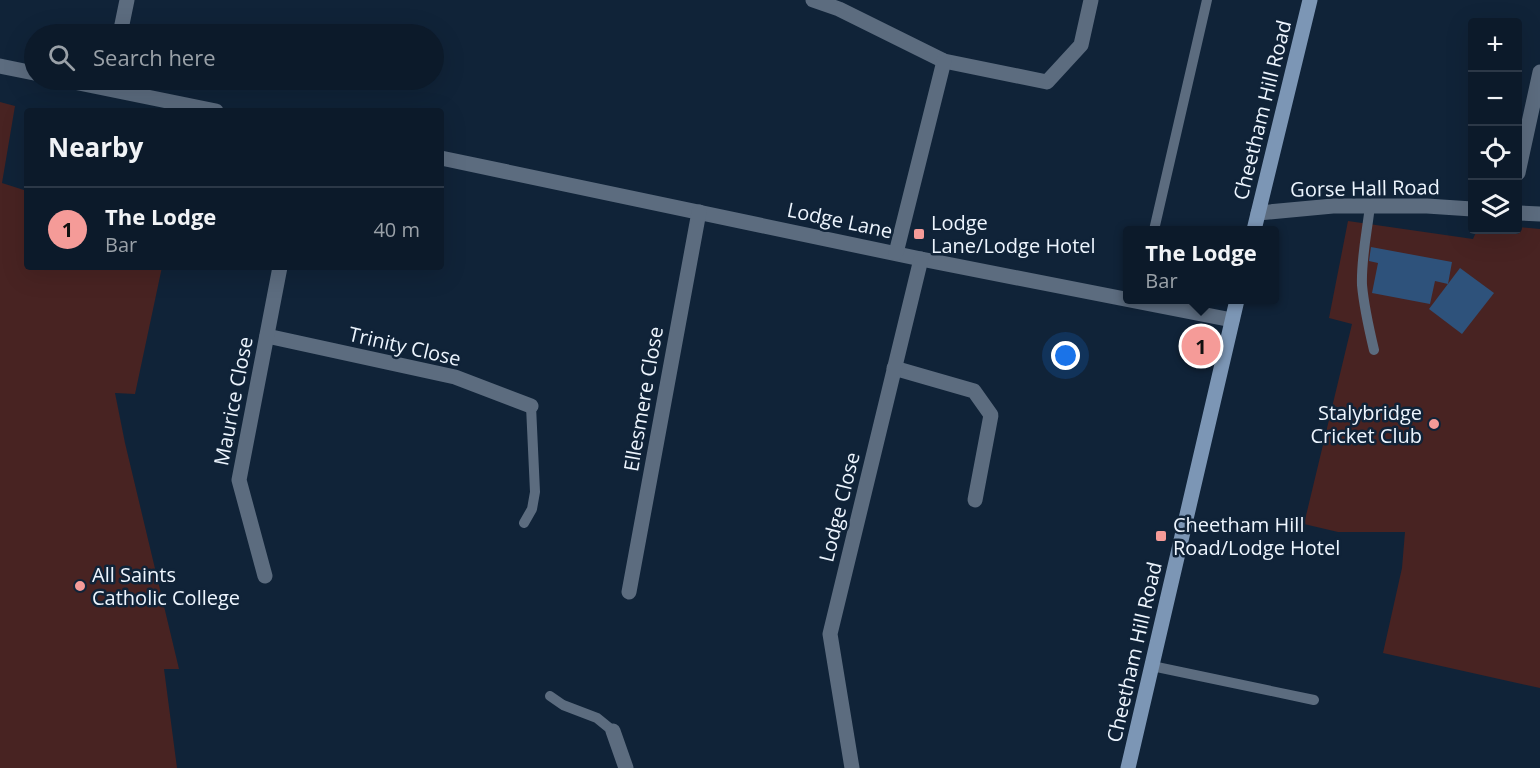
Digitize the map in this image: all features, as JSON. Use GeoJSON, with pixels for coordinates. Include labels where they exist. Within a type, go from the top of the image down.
{"type":"FeatureCollection","features":[{"type":"Feature","properties":{"kind":"main road","name":"Cheetham Hill Road"},"geometry":{"type":"LineString","coordinates":[[1255,226],[1310,0]]}},
{"type":"Feature","properties":{"kind":"main road","name":"Cheetham Hill Road"},"geometry":{"type":"LineString","coordinates":[[1128,768],[1236,304]]}},
{"type":"Feature","properties":{"kind":"street"},"geometry":{"type":"LineString","coordinates":[[122,24],[127,0]]}},
{"type":"Feature","properties":{"kind":"street"},"geometry":{"type":"LineString","coordinates":[[813,0],[840,5],[944,61],[1047,82],[1081,45],[1091,0]]}},
{"type":"Feature","properties":{"kind":"street"},"geometry":{"type":"LineString","coordinates":[[896,254],[944,61]]}},
{"type":"Feature","properties":{"kind":"street"},"geometry":{"type":"LineString","coordinates":[[0,66],[24,72]]}},
{"type":"Feature","properties":{"kind":"street"},"geometry":{"type":"LineString","coordinates":[[1522,155],[1540,72]]}},
{"type":"Feature","properties":{"kind":"street"},"geometry":{"type":"LineString","coordinates":[[134,90],[204,108]]}},
{"type":"Feature","properties":{"kind":"street","name":"Lodge Lane"},"geometry":{"type":"LineString","coordinates":[[444,159],[896,254],[1123,298]]}},
{"type":"Feature","properties":{"kind":"street","name":"Gorse Hall Road"},"geometry":{"type":"LineString","coordinates":[[1258,213],[1333,206],[1427,206],[1468,209]]}},
{"type":"Feature","properties":{"kind":"street","name":"Ellesmere Close"},"geometry":{"type":"LineString","coordinates":[[629,592],[699,212]]}},
{"type":"Feature","properties":{"kind":"street"},"geometry":{"type":"LineString","coordinates":[[1522,213],[1540,214]]}},
{"type":"Feature","properties":{"kind":"street","name":"Lodge Close"},"geometry":{"type":"LineString","coordinates":[[852,768],[830,634],[921,259]]}},
{"type":"Feature","properties":{"kind":"street","name":"Maurice Close"},"geometry":{"type":"LineString","coordinates":[[265,576],[239,480],[279,270]]}},
{"type":"Feature","properties":{"kind":"street","name":"Lodge Lane"},"geometry":{"type":"LineString","coordinates":[[1155,304],[1232,320]]}},
{"type":"Feature","properties":{"kind":"street","name":"Trinity Close"},"geometry":{"type":"LineString","coordinates":[[267,336],[455,377],[531,406]]}},
{"type":"Feature","properties":{"kind":"street"},"geometry":{"type":"LineString","coordinates":[[894,368],[974,391],[991,415],[975,500]]}},
{"type":"Feature","properties":{"kind":"street"},"geometry":{"type":"LineString","coordinates":[[613,730],[626,768]]}},
{"type":"Feature","properties":{"kind":"lane"},"geometry":{"type":"LineString","coordinates":[[1155,226],[1207,0]]}},
{"type":"Feature","properties":{"kind":"lane"},"geometry":{"type":"LineString","coordinates":[[1371,206],[1362,283],[1364,305],[1374,350]]}},
{"type":"Feature","properties":{"kind":"lane"},"geometry":{"type":"LineString","coordinates":[[524,523],[532,509],[535,492],[531,406]]}},
{"type":"Feature","properties":{"kind":"lane"},"geometry":{"type":"LineString","coordinates":[[1152,666],[1314,700]]}},
{"type":"Feature","properties":{"kind":"lane"},"geometry":{"type":"LineString","coordinates":[[550,696],[563,705],[597,718],[613,730]]}},
{"type":"Feature","properties":{"kind":"shaded area","name":"All Saints Catholic College"},"geometry":{"type":"Polygon","coordinates":[[[0,102],[15,106],[2,183],[24,190],[24,270],[161,270],[135,394],[115,393],[179,669],[164,669],[177,768],[0,768],[0,102]]]}},
{"type":"Feature","properties":{"kind":"shaded area","name":"Stalybridge Cricket Club"},"geometry":{"type":"Polygon","coordinates":[[[1348,221],[1473,239],[1475,234],[1522,234],[1522,227],[1540,229],[1540,688],[1383,653],[1402,568],[1405,532],[1338,532],[1304,524],[1352,324],[1329,318],[1348,221]]]}},
{"type":"Feature","properties":{"kind":"building"},"geometry":{"type":"Polygon","coordinates":[[[1371,247],[1452,262],[1448,284],[1435,281],[1430,304],[1372,293],[1378,263],[1369,261],[1371,247]]]}},
{"type":"Feature","properties":{"kind":"building"},"geometry":{"type":"Polygon","coordinates":[[[1460,268],[1494,293],[1462,334],[1429,309],[1460,268]]]}},
{"type":"Feature","properties":{"kind":"place","name":"Lodge Lane/Lodge Hotel"},"geometry":{"type":"Point","coordinates":[919,234]}},
{"type":"Feature","properties":{"kind":"place","name":"The Lodge"},"geometry":{"type":"Point","coordinates":[1201,346]}},
{"type":"Feature","properties":{"kind":"place","name":"Stalybridge Cricket Club"},"geometry":{"type":"Point","coordinates":[1434,424]}},
{"type":"Feature","properties":{"kind":"place","name":"Cheetham Hill Road/Lodge Hotel"},"geometry":{"type":"Point","coordinates":[1161,536]}},
{"type":"Feature","properties":{"kind":"place","name":"All Saints Catholic College"},"geometry":{"type":"Point","coordinates":[80,586]}}]}
